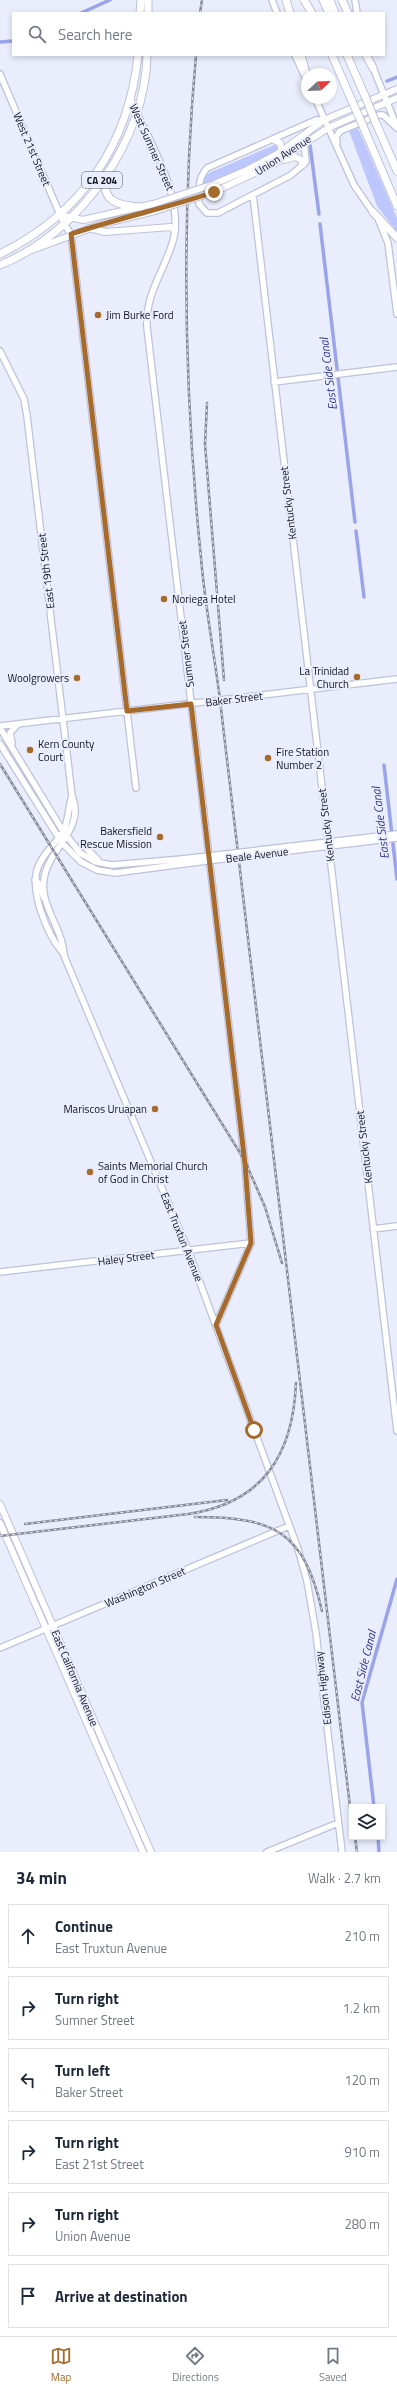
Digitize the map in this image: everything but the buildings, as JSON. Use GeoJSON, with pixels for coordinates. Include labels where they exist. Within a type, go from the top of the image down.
{"type":"FeatureCollection","features":[{"type":"Feature","properties":{"kind":"highway"},"geometry":{"type":"LineString","coordinates":[[140,12],[141,0]]}},
{"type":"Feature","properties":{"kind":"highway"},"geometry":{"type":"LineString","coordinates":[[148,0],[148,12]]}},
{"type":"Feature","properties":{"kind":"highway"},"geometry":{"type":"LineString","coordinates":[[286,0],[290,12]]}},
{"type":"Feature","properties":{"kind":"highway"},"geometry":{"type":"LineString","coordinates":[[304,0],[312,12]]}},
{"type":"Feature","properties":{"kind":"highway"},"geometry":{"type":"LineString","coordinates":[[308,0],[313,12]]}},
{"type":"Feature","properties":{"kind":"highway"},"geometry":{"type":"LineString","coordinates":[[323,0],[329,12]]}},
{"type":"Feature","properties":{"kind":"highway"},"geometry":{"type":"LineString","coordinates":[[330,0],[335,12]]}},
{"type":"Feature","properties":{"kind":"highway"},"geometry":{"type":"LineString","coordinates":[[342,0],[348,12]]}},
{"type":"Feature","properties":{"kind":"highway","name":"CA 204"},"geometry":{"type":"LineString","coordinates":[[0,254],[28,239],[60,215],[89,184],[117,138],[130,98],[138,56]]}},
{"type":"Feature","properties":{"kind":"highway","name":"CA 204"},"geometry":{"type":"LineString","coordinates":[[0,265],[30,251],[64,224],[108,173],[119,154],[136,112],[143,86],[147,56]]}},
{"type":"Feature","properties":{"kind":"highway"},"geometry":{"type":"LineString","coordinates":[[301,56],[305,68]]}},
{"type":"Feature","properties":{"kind":"highway"},"geometry":{"type":"LineString","coordinates":[[332,56],[397,206]]}},
{"type":"Feature","properties":{"kind":"highway"},"geometry":{"type":"LineString","coordinates":[[347,56],[397,171]]}},
{"type":"Feature","properties":{"kind":"highway"},"geometry":{"type":"LineString","coordinates":[[368,56],[373,68]]}},
{"type":"Feature","properties":{"kind":"highway"},"geometry":{"type":"LineString","coordinates":[[108,173],[105,186],[112,200],[122,206],[141,207]]}},
{"type":"Feature","properties":{"kind":"highway"},"geometry":{"type":"LineString","coordinates":[[373,212],[397,238]]}},
{"type":"Feature","properties":{"kind":"main road","name":"Union Avenue"},"geometry":{"type":"LineString","coordinates":[[30,251],[89,228],[155,211],[214,192],[279,161],[328,128],[385,98],[397,89]]}},
{"type":"Feature","properties":{"kind":"main road","name":"Union Avenue"},"geometry":{"type":"LineString","coordinates":[[60,215],[83,220],[153,204],[214,184],[247,170],[282,151],[324,120],[385,98],[397,98]]}},
{"type":"Feature","properties":{"kind":"main road"},"geometry":{"type":"LineString","coordinates":[[274,140],[280,143],[282,151]]}},
{"type":"Feature","properties":{"kind":"main road"},"geometry":{"type":"LineString","coordinates":[[279,161],[295,157],[300,158],[303,165]]}},
{"type":"Feature","properties":{"kind":"main road"},"geometry":{"type":"LineString","coordinates":[[89,228],[106,232],[170,227],[175,231]]}},
{"type":"Feature","properties":{"kind":"main road","name":"East California Avenue"},"geometry":{"type":"LineString","coordinates":[[0,1504],[151,1852]]}},
{"type":"Feature","properties":{"kind":"main road","name":"East California Avenue"},"geometry":{"type":"LineString","coordinates":[[0,1523],[143,1852]]}},
{"type":"Feature","properties":{"kind":"main road"},"geometry":{"type":"LineString","coordinates":[[99,1750],[104,1753],[112,1771],[118,1776]]}},
{"type":"Feature","properties":{"kind":"main road"},"geometry":{"type":"LineString","coordinates":[[110,1776],[124,1799],[129,1802]]}},
{"type":"Feature","properties":{"kind":"street"},"geometry":{"type":"LineString","coordinates":[[272,0],[277,12]]}},
{"type":"Feature","properties":{"kind":"street"},"geometry":{"type":"LineString","coordinates":[[355,0],[357,12]]}},
{"type":"Feature","properties":{"kind":"street"},"geometry":{"type":"LineString","coordinates":[[295,56],[301,68]]}},
{"type":"Feature","properties":{"kind":"street"},"geometry":{"type":"LineString","coordinates":[[373,68],[397,128]]}},
{"type":"Feature","properties":{"kind":"street","name":"West 21st Street"},"geometry":{"type":"LineString","coordinates":[[0,74],[60,215],[71,234]]}},
{"type":"Feature","properties":{"kind":"street","name":"West Sumner Street"},"geometry":{"type":"LineString","coordinates":[[130,98],[173,196]]}},
{"type":"Feature","properties":{"kind":"street"},"geometry":{"type":"LineString","coordinates":[[317,104],[354,185],[384,230],[388,243],[397,314]]}},
{"type":"Feature","properties":{"kind":"street"},"geometry":{"type":"LineString","coordinates":[[340,156],[336,137],[340,131],[379,115],[383,115],[397,128]]}},
{"type":"Feature","properties":{"kind":"street","name":"Union Avenue"},"geometry":{"type":"LineString","coordinates":[[253,195],[212,214],[202,210],[199,204],[199,184],[203,173],[207,168],[274,140],[316,120],[324,120]]}},
{"type":"Feature","properties":{"kind":"street"},"geometry":{"type":"LineString","coordinates":[[253,195],[291,175],[306,162],[304,143]]}},
{"type":"Feature","properties":{"kind":"street","name":"Kentucky Street"},"geometry":{"type":"LineString","coordinates":[[253,195],[397,1431]]}},
{"type":"Feature","properties":{"kind":"street","name":"Sumner Street"},"geometry":{"type":"LineString","coordinates":[[173,196],[176,212],[175,231],[169,252],[150,294],[146,319],[245,1164],[251,1243],[216,1325]]}},
{"type":"Feature","properties":{"kind":"street"},"geometry":{"type":"LineString","coordinates":[[71,234],[136,788]]}},
{"type":"Feature","properties":{"kind":"street","name":"East 19th Street"},"geometry":{"type":"LineString","coordinates":[[0,351],[24,399],[26,411],[75,814],[67,837]]}},
{"type":"Feature","properties":{"kind":"street"},"geometry":{"type":"LineString","coordinates":[[274,382],[397,367]]}},
{"type":"Feature","properties":{"kind":"street","name":"Baker Street"},"geometry":{"type":"LineString","coordinates":[[0,727],[397,679]]}},
{"type":"Feature","properties":{"kind":"street"},"geometry":{"type":"LineString","coordinates":[[17,754],[10,733],[15,726],[24,723]]}},
{"type":"Feature","properties":{"kind":"street"},"geometry":{"type":"LineString","coordinates":[[0,727],[63,831]]}},
{"type":"Feature","properties":{"kind":"street"},"geometry":{"type":"LineString","coordinates":[[0,744],[58,837]]}},
{"type":"Feature","properties":{"kind":"street"},"geometry":{"type":"LineString","coordinates":[[25,784],[37,796],[44,798]]}},
{"type":"Feature","properties":{"kind":"street","name":"East 19th Street"},"geometry":{"type":"LineString","coordinates":[[63,831],[72,796]]}},
{"type":"Feature","properties":{"kind":"street","name":"East Truxtun Avenue"},"geometry":{"type":"LineString","coordinates":[[63,831],[38,866],[35,880],[36,894],[57,946],[63,953],[188,1250],[289,1526]]}},
{"type":"Feature","properties":{"kind":"street","name":"Beale Avenue"},"geometry":{"type":"LineString","coordinates":[[63,831],[81,854],[105,864],[123,865],[182,862]]}},
{"type":"Feature","properties":{"kind":"street","name":"Beale Avenue"},"geometry":{"type":"LineString","coordinates":[[58,837],[81,862],[108,872],[338,843],[397,834]]}},
{"type":"Feature","properties":{"kind":"street","name":"East Truxtun Avenue"},"geometry":{"type":"LineString","coordinates":[[63,953],[63,943],[46,902],[43,881],[46,868],[67,837]]}},
{"type":"Feature","properties":{"kind":"street","name":"Beale Avenue"},"geometry":{"type":"LineString","coordinates":[[338,843],[397,838]]}},
{"type":"Feature","properties":{"kind":"street"},"geometry":{"type":"LineString","coordinates":[[82,844],[91,854],[105,864]]}},
{"type":"Feature","properties":{"kind":"street"},"geometry":{"type":"LineString","coordinates":[[35,880],[39,884],[40,891],[46,902]]}},
{"type":"Feature","properties":{"kind":"street"},"geometry":{"type":"LineString","coordinates":[[373,1229],[397,1226]]}},
{"type":"Feature","properties":{"kind":"street","name":"Haley Street"},"geometry":{"type":"LineString","coordinates":[[0,1272],[251,1243]]}},
{"type":"Feature","properties":{"kind":"street","name":"Washington Street"},"geometry":{"type":"LineString","coordinates":[[0,1648],[289,1526]]}},
{"type":"Feature","properties":{"kind":"street","name":"Edison Highway"},"geometry":{"type":"LineString","coordinates":[[289,1526],[307,1581],[316,1633],[342,1852]]}},
{"type":"Feature","properties":{"kind":"street"},"geometry":{"type":"LineString","coordinates":[[267,1852],[338,1823]]}},
{"type":"Feature","properties":{"kind":"shaded area"},"geometry":{"type":"Polygon","coordinates":[[[358,128],[397,218],[397,232],[377,206],[349,131],[358,128]]]}},
{"type":"Feature","properties":{"kind":"shaded area"},"geometry":{"type":"Polygon","coordinates":[[[274,145],[278,146],[276,151],[240,171],[203,185],[205,176],[211,172],[274,145]]]}},
{"type":"Feature","properties":{"kind":"waterway"},"geometry":{"type":"LineString","coordinates":[[83,12],[110,0]]}},
{"type":"Feature","properties":{"kind":"waterway"},"geometry":{"type":"LineString","coordinates":[[0,42],[12,41]]}},
{"type":"Feature","properties":{"kind":"waterway","name":"East Side Canal"},"geometry":{"type":"LineString","coordinates":[[387,81],[397,77]]}},
{"type":"Feature","properties":{"kind":"waterway","name":"East Side Canal"},"geometry":{"type":"LineString","coordinates":[[310,145],[319,214]]}},
{"type":"Feature","properties":{"kind":"waterway","name":"East Side Canal"},"geometry":{"type":"LineString","coordinates":[[320,224],[355,522]]}},
{"type":"Feature","properties":{"kind":"waterway","name":"East Side Canal"},"geometry":{"type":"LineString","coordinates":[[356,531],[364,597]]}},
{"type":"Feature","properties":{"kind":"waterway","name":"East Side Canal"},"geometry":{"type":"LineString","coordinates":[[384,765],[397,879]]}},
{"type":"Feature","properties":{"kind":"waterway","name":"East Side Canal"},"geometry":{"type":"LineString","coordinates":[[374,1804],[362,1702],[397,1579]]}},
{"type":"Feature","properties":{"kind":"waterway","name":"East Side Canal"},"geometry":{"type":"LineString","coordinates":[[378,1840],[379,1852]]}},
{"type":"Feature","properties":{"kind":"railway"},"geometry":{"type":"LineString","coordinates":[[200,12],[202,0]]}},
{"type":"Feature","properties":{"kind":"railway"},"geometry":{"type":"LineString","coordinates":[[196,56],[188,181],[186,306],[195,495],[205,594],[220,700],[350,1804]]}},
{"type":"Feature","properties":{"kind":"railway"},"geometry":{"type":"LineString","coordinates":[[207,403],[205,444],[224,680]]}},
{"type":"Feature","properties":{"kind":"railway"},"geometry":{"type":"LineString","coordinates":[[0,764],[245,1161],[265,1207],[282,1263]]}},
{"type":"Feature","properties":{"kind":"railway"},"geometry":{"type":"LineString","coordinates":[[0,1536],[188,1514],[214,1508],[236,1499],[254,1487],[269,1471],[280,1453],[288,1432],[294,1409],[296,1383]]}},
{"type":"Feature","properties":{"kind":"railway"},"geometry":{"type":"LineString","coordinates":[[25,1524],[227,1500]]}},
{"type":"Feature","properties":{"kind":"railway"},"geometry":{"type":"LineString","coordinates":[[195,1517],[246,1520],[265,1526],[281,1534],[295,1546],[306,1563],[315,1584],[322,1611]]}},
{"type":"Feature","properties":{"kind":"railway"},"geometry":{"type":"LineString","coordinates":[[355,1840],[357,1852]]}},
{"type":"Feature","properties":{"kind":"place","name":"Jim Burke Ford"},"geometry":{"type":"Point","coordinates":[98,315]}},
{"type":"Feature","properties":{"kind":"place","name":"Noriega Hotel"},"geometry":{"type":"Point","coordinates":[164,599]}},
{"type":"Feature","properties":{"kind":"place","name":"La Trinidad Church"},"geometry":{"type":"Point","coordinates":[357,677]}},
{"type":"Feature","properties":{"kind":"place","name":"Woolgrowers"},"geometry":{"type":"Point","coordinates":[77,678]}},
{"type":"Feature","properties":{"kind":"place","name":"Kern County Court"},"geometry":{"type":"Point","coordinates":[30,750]}},
{"type":"Feature","properties":{"kind":"place","name":"Fire Station Number 2"},"geometry":{"type":"Point","coordinates":[268,758]}},
{"type":"Feature","properties":{"kind":"place","name":"Bakersfield Rescue Mission"},"geometry":{"type":"Point","coordinates":[160,837]}},
{"type":"Feature","properties":{"kind":"place","name":"Mariscos Uruapan"},"geometry":{"type":"Point","coordinates":[155,1109]}},
{"type":"Feature","properties":{"kind":"place","name":"Saints Memorial Church of God in Christ"},"geometry":{"type":"Point","coordinates":[90,1172]}},
{"type":"Feature","properties":{"kind":"route"},"geometry":{"type":"LineString","coordinates":[[214,192],[176,205],[102,224],[71,234],[127,711],[191,704],[245,1164],[251,1243],[216,1325],[254,1430]]}}]}
